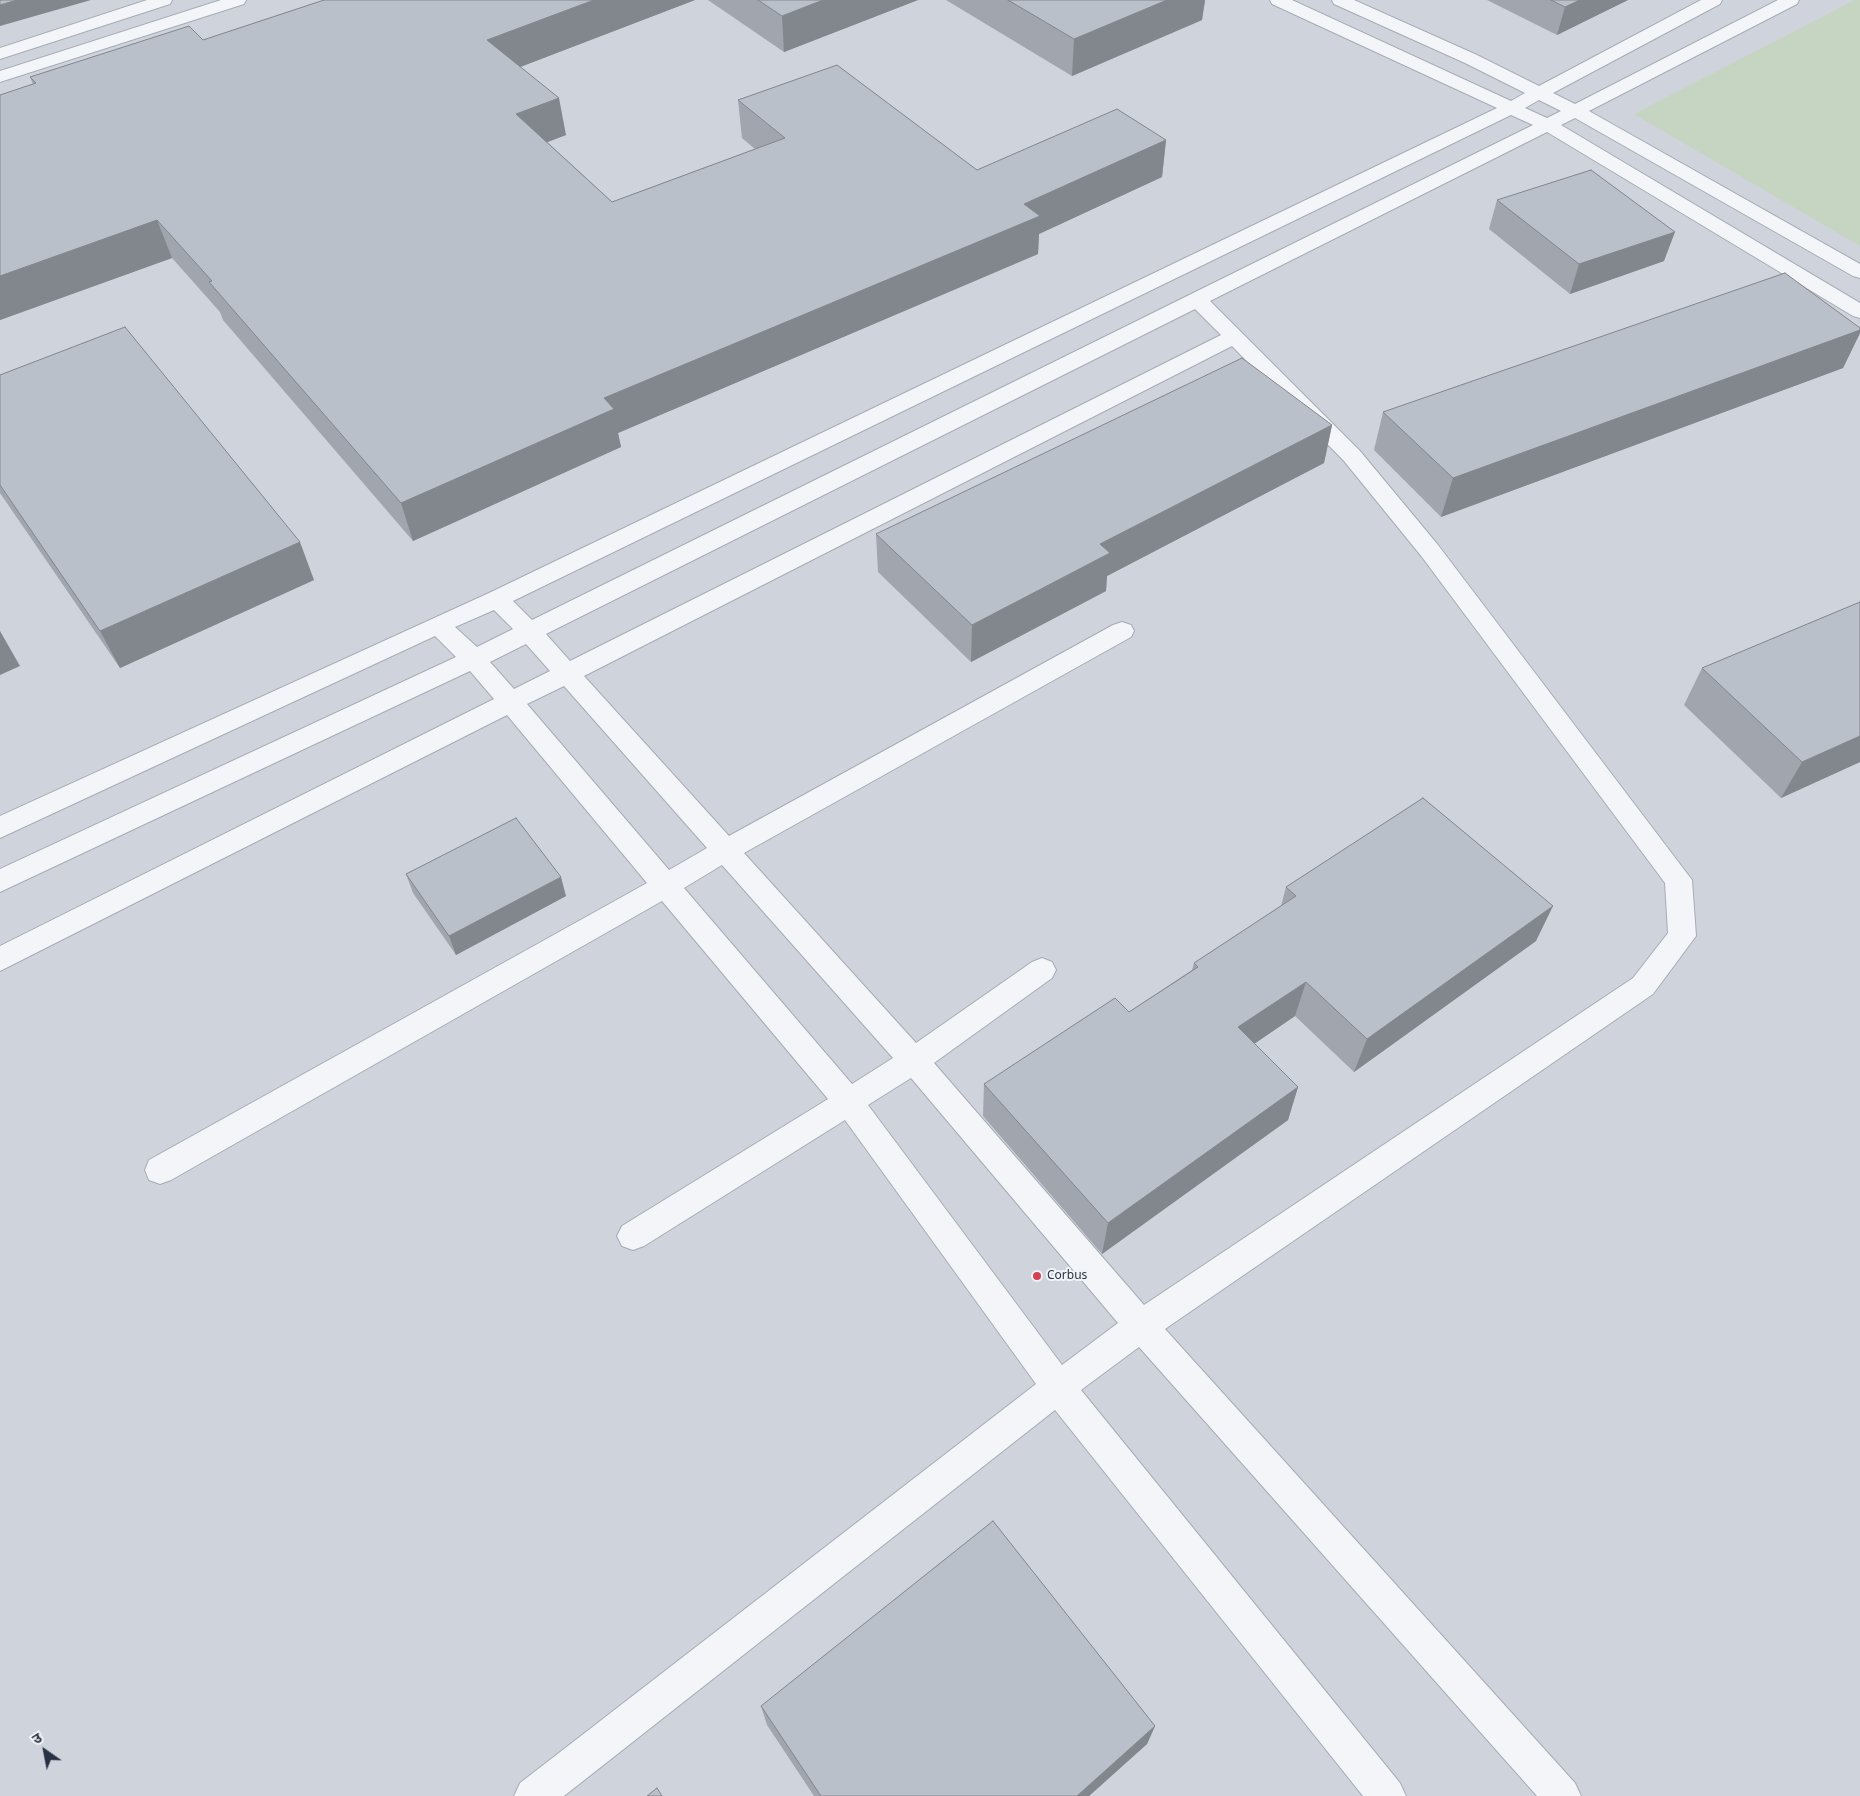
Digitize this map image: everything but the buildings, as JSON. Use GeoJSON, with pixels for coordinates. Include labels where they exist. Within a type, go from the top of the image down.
{"type":"FeatureCollection","features":[{"type":"Feature","properties":{"kind":"lane"},"geometry":{"type":"LineString","coordinates":[[0,54],[164,0]]}},
{"type":"Feature","properties":{"kind":"lane"},"geometry":{"type":"LineString","coordinates":[[0,77],[238,0]]}},
{"type":"Feature","properties":{"kind":"lane"},"geometry":{"type":"LineString","coordinates":[[1278,0],[1546,124],[1860,312]]}},
{"type":"Feature","properties":{"kind":"lane"},"geometry":{"type":"LineString","coordinates":[[1340,0],[1471,59],[1575,111],[1860,272]]}},
{"type":"Feature","properties":{"kind":"lane"},"geometry":{"type":"LineString","coordinates":[[0,828],[498,599],[1511,108],[1714,0]]}},
{"type":"Feature","properties":{"kind":"lane"},"geometry":{"type":"LineString","coordinates":[[0,880],[474,659],[1575,111],[1791,0]]}},
{"type":"Feature","properties":{"kind":"lane"},"geometry":{"type":"LineString","coordinates":[[533,1796],[1058,1387],[1141,1326],[1643,986],[1682,936],[1678,880],[1430,551],[1352,456],[1197,299]]}},
{"type":"Feature","properties":{"kind":"lane"},"geometry":{"type":"LineString","coordinates":[[0,959],[1234,337]]}},
{"type":"Feature","properties":{"kind":"lane"},"geometry":{"type":"LineString","coordinates":[[498,599],[529,631],[914,1061],[1141,1326],[1562,1796]]}},
{"type":"Feature","properties":{"kind":"lane"},"geometry":{"type":"LineString","coordinates":[[438,625],[474,659],[848,1102],[1058,1387],[1388,1796]]}},
{"type":"Feature","properties":{"kind":"lane"},"geometry":{"type":"LineString","coordinates":[[160,1170],[726,850],[1122,631]]}},
{"type":"Feature","properties":{"kind":"lane"},"geometry":{"type":"LineString","coordinates":[[633,1236],[914,1061],[1042,970]]}},
{"type":"Feature","properties":{"kind":"shaded area"},"geometry":{"type":"Polygon","coordinates":[[[0,0],[1860,0],[1860,1796],[0,1796],[0,0]]]}},
{"type":"Feature","properties":{"kind":"green space"},"geometry":{"type":"Polygon","coordinates":[[[1855,0],[1860,0],[1860,246],[1634,114],[1855,0]]]}},
{"type":"Feature","properties":{"kind":"place","name":"Corbus"},"geometry":{"type":"Point","coordinates":[1037,1276]}}]}
